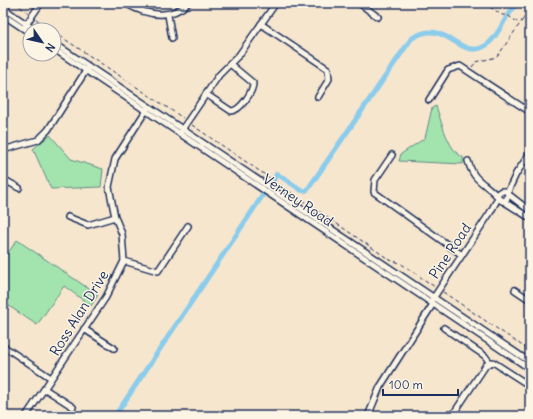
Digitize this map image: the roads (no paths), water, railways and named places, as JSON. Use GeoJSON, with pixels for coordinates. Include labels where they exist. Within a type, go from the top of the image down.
{"type":"FeatureCollection","features":[{"type":"Feature","properties":{"kind":"street"},"geometry":{"type":"LineString","coordinates":[[28,22],[41,3]]}},
{"type":"Feature","properties":{"kind":"street"},"geometry":{"type":"LineString","coordinates":[[125,3],[148,14],[168,15],[188,3]]}},
{"type":"Feature","properties":{"kind":"street"},"geometry":{"type":"LineString","coordinates":[[181,131],[220,74],[241,53],[276,3]]}},
{"type":"Feature","properties":{"kind":"street"},"geometry":{"type":"LineString","coordinates":[[359,3],[378,17]]}},
{"type":"Feature","properties":{"kind":"street"},"geometry":{"type":"LineString","coordinates":[[3,8],[22,24]]}},
{"type":"Feature","properties":{"kind":"street"},"geometry":{"type":"LineString","coordinates":[[3,15],[22,25]]}},
{"type":"Feature","properties":{"kind":"street"},"geometry":{"type":"LineString","coordinates":[[168,15],[172,38]]}},
{"type":"Feature","properties":{"kind":"street"},"geometry":{"type":"LineString","coordinates":[[262,24],[328,69],[329,79],[318,97]]}},
{"type":"Feature","properties":{"kind":"street","name":"Verney Road"},"geometry":{"type":"LineString","coordinates":[[62,49],[88,69]]}},
{"type":"Feature","properties":{"kind":"street","name":"Verney Road"},"geometry":{"type":"LineString","coordinates":[[62,54],[88,69],[181,131],[530,369]]}},
{"type":"Feature","properties":{"kind":"street"},"geometry":{"type":"LineString","coordinates":[[206,94],[231,111],[238,108],[252,88],[253,83],[230,64]]}},
{"type":"Feature","properties":{"kind":"street"},"geometry":{"type":"LineString","coordinates":[[429,100],[450,69],[460,66],[469,70],[530,112]]}},
{"type":"Feature","properties":{"kind":"street"},"geometry":{"type":"LineString","coordinates":[[3,150],[38,140],[48,130],[88,69]]}},
{"type":"Feature","properties":{"kind":"street","name":"Ross Alan Drive"},"geometry":{"type":"LineString","coordinates":[[26,416],[106,297],[124,261],[122,234],[115,217],[110,187],[115,159],[148,109]]}},
{"type":"Feature","properties":{"kind":"street"},"geometry":{"type":"LineString","coordinates":[[500,199],[502,190],[530,153]]}},
{"type":"Feature","properties":{"kind":"street"},"geometry":{"type":"LineString","coordinates":[[392,155],[375,180],[374,192],[462,255]]}},
{"type":"Feature","properties":{"kind":"street"},"geometry":{"type":"LineString","coordinates":[[468,161],[474,177],[487,186],[500,199],[530,218]]}},
{"type":"Feature","properties":{"kind":"street"},"geometry":{"type":"LineString","coordinates":[[500,199],[507,198],[517,172]]}},
{"type":"Feature","properties":{"kind":"street"},"geometry":{"type":"LineString","coordinates":[[3,179],[19,188]]}},
{"type":"Feature","properties":{"kind":"street"},"geometry":{"type":"LineString","coordinates":[[487,186],[502,190],[530,210]]}},
{"type":"Feature","properties":{"kind":"street","name":"Pine Road"},"geometry":{"type":"LineString","coordinates":[[368,416],[380,388],[439,289],[500,199]]}},
{"type":"Feature","properties":{"kind":"street"},"geometry":{"type":"LineString","coordinates":[[68,217],[88,225],[115,217]]}},
{"type":"Feature","properties":{"kind":"street"},"geometry":{"type":"LineString","coordinates":[[124,261],[158,270],[188,226]]}},
{"type":"Feature","properties":{"kind":"street"},"geometry":{"type":"LineString","coordinates":[[515,290],[530,300]]}},
{"type":"Feature","properties":{"kind":"street","name":"Verney Road"},"geometry":{"type":"LineString","coordinates":[[432,301],[530,362]]}},
{"type":"Feature","properties":{"kind":"street"},"geometry":{"type":"LineString","coordinates":[[444,328],[485,356],[490,363]]}},
{"type":"Feature","properties":{"kind":"street"},"geometry":{"type":"LineString","coordinates":[[84,329],[114,348]]}},
{"type":"Feature","properties":{"kind":"street"},"geometry":{"type":"LineString","coordinates":[[3,346],[51,378]]}},
{"type":"Feature","properties":{"kind":"street"},"geometry":{"type":"LineString","coordinates":[[452,416],[486,365],[490,363],[493,362],[530,386]]}},
{"type":"Feature","properties":{"kind":"street"},"geometry":{"type":"LineString","coordinates":[[45,389],[73,407]]}},
{"type":"Feature","properties":{"kind":"waterway"},"geometry":{"type":"LineString","coordinates":[[509,14],[517,3]]}},
{"type":"Feature","properties":{"kind":"waterway"},"geometry":{"type":"LineString","coordinates":[[115,416],[277,174],[301,190],[305,191],[308,189],[411,39],[423,33],[434,32],[443,35],[469,49],[478,49],[491,41],[506,18]]}}]}
